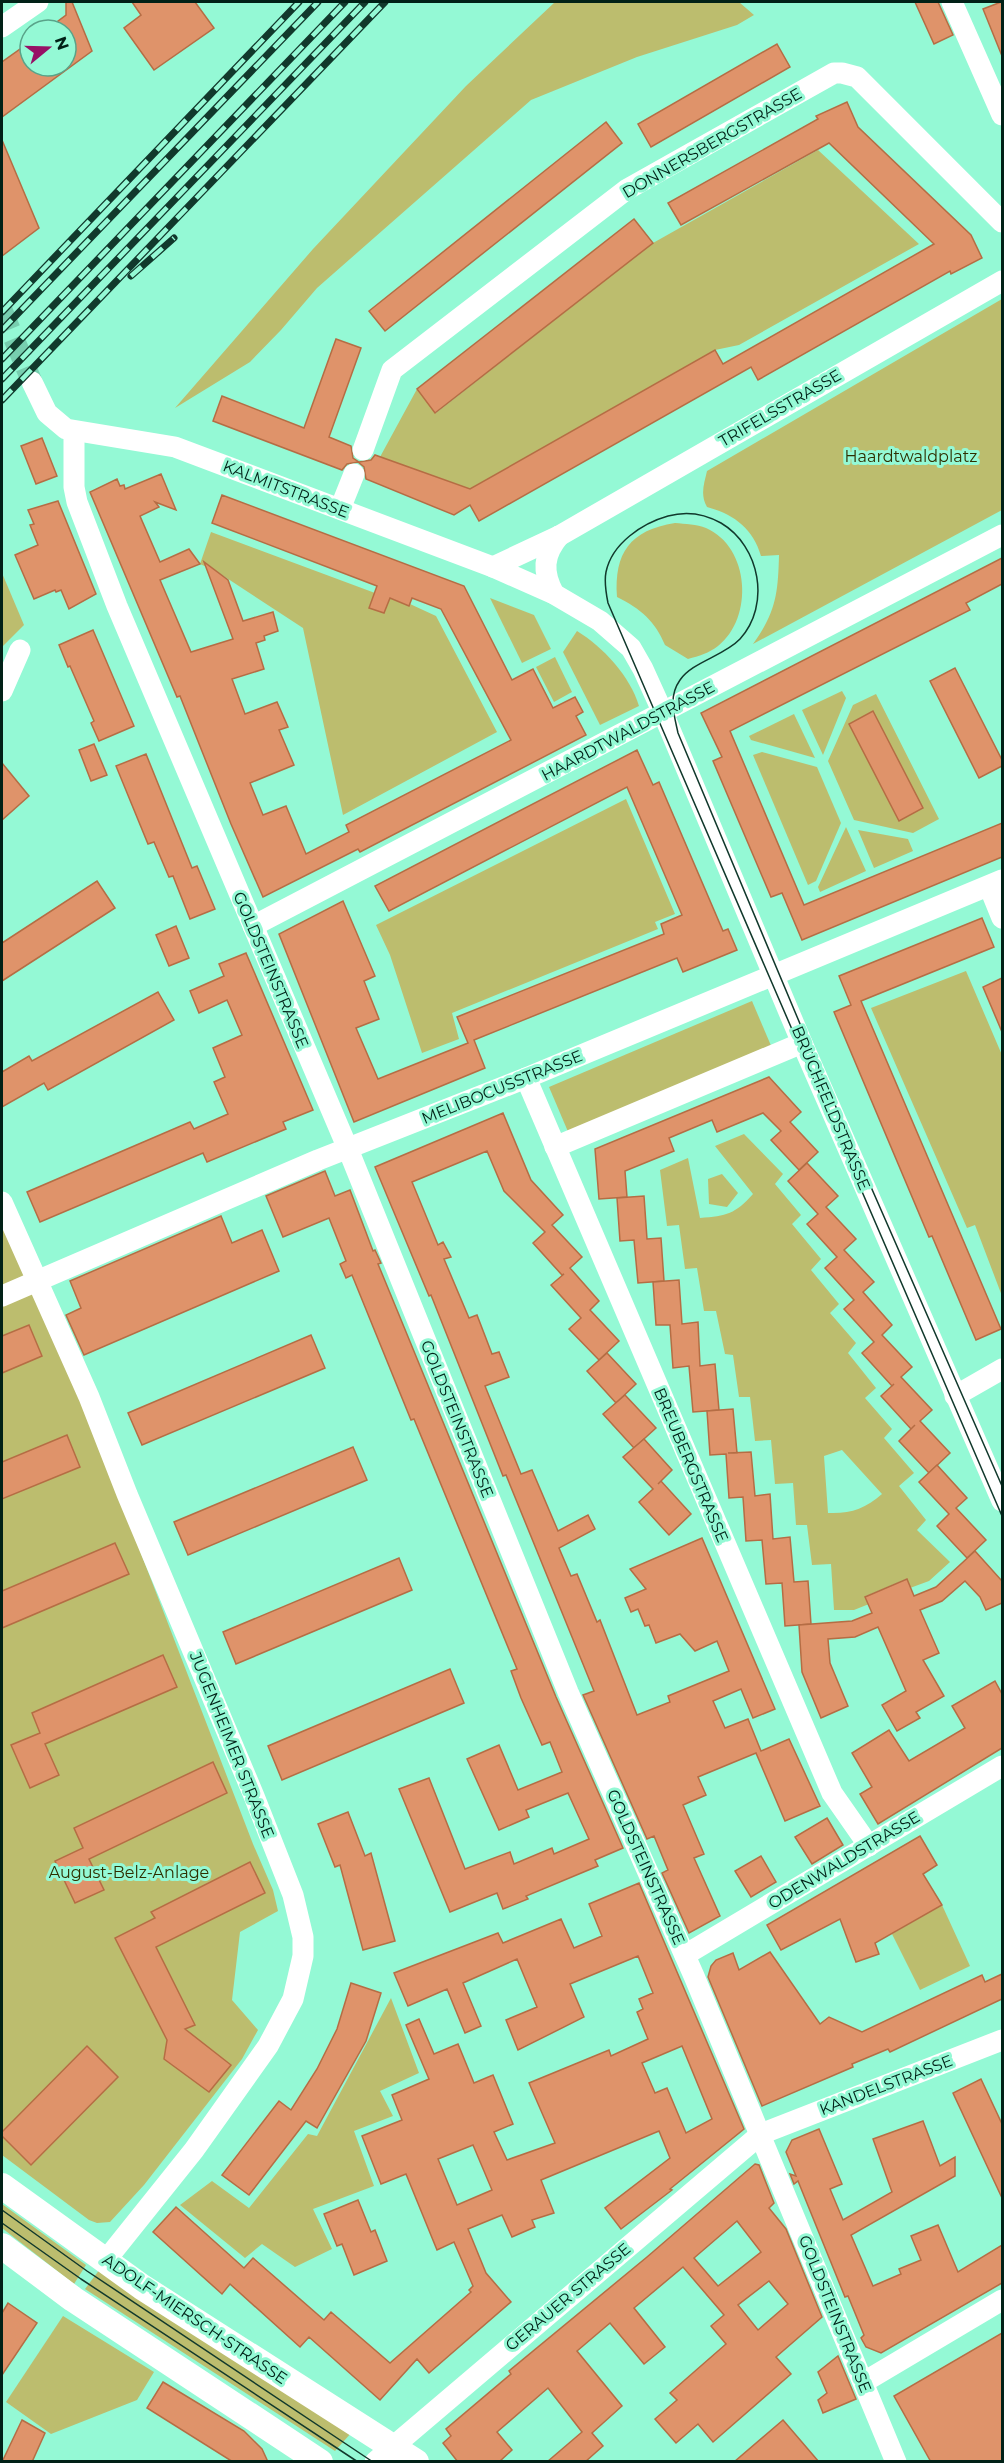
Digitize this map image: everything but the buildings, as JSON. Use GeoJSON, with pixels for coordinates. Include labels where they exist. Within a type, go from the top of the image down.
{"type":"FeatureCollection","features":[{"type":"Feature","properties":{"kind":"main road","name":"ADOLF-MIERSCH-STRASSE"},"geometry":{"type":"LineString","coordinates":[[2,2186],[142,2287],[384,2454],[417,2462]]}},
{"type":"Feature","properties":{"kind":"main road"},"geometry":{"type":"LineString","coordinates":[[2,2246],[79,2303],[320,2462]]}},
{"type":"Feature","properties":{"kind":"street"},"geometry":{"type":"LineString","coordinates":[[2,27],[38,2]]}},
{"type":"Feature","properties":{"kind":"street"},"geometry":{"type":"LineString","coordinates":[[952,2],[1002,115]]}},
{"type":"Feature","properties":{"kind":"street","name":"DONNERSBERGSTRASSE"},"geometry":{"type":"LineString","coordinates":[[363,450],[392,370],[626,190],[834,74],[842,73],[857,77],[1002,222]]}},
{"type":"Feature","properties":{"kind":"street","name":"TRIFELSSTRASSE"},"geometry":{"type":"LineString","coordinates":[[493,567],[559,536],[1002,281]]}},
{"type":"Feature","properties":{"kind":"street"},"geometry":{"type":"LineString","coordinates":[[32,382],[52,419],[74,432]]}},
{"type":"Feature","properties":{"kind":"street","name":"KALMITSTRASSE"},"geometry":{"type":"LineString","coordinates":[[74,432],[175,447],[493,567]]}},
{"type":"Feature","properties":{"kind":"street","name":"GOLDSTEINSTRASSE"},"geometry":{"type":"LineString","coordinates":[[74,432],[74,487],[77,502],[117,606],[348,1149],[568,1692],[685,1955],[896,2462]]}},
{"type":"Feature","properties":{"kind":"street"},"geometry":{"type":"LineString","coordinates":[[340,509],[354,474]]}},
{"type":"Feature","properties":{"kind":"street","name":"HAARDTWALDSTRASSE"},"geometry":{"type":"LineString","coordinates":[[253,926],[1002,535]]}},
{"type":"Feature","properties":{"kind":"street"},"geometry":{"type":"LineString","coordinates":[[554,594],[545,574],[545,561],[548,551],[559,536]]}},
{"type":"Feature","properties":{"kind":"street"},"geometry":{"type":"LineString","coordinates":[[493,567],[554,594],[600,621],[631,648],[663,713]]}},
{"type":"Feature","properties":{"kind":"street"},"geometry":{"type":"LineString","coordinates":[[2,691],[20,650]]}},
{"type":"Feature","properties":{"kind":"street","name":"BRUCHFELDSTRASSE"},"geometry":{"type":"LineString","coordinates":[[663,713],[802,1043],[1002,1501]]}},
{"type":"Feature","properties":{"kind":"street"},"geometry":{"type":"LineString","coordinates":[[996,883],[1002,918]]}},
{"type":"Feature","properties":{"kind":"street","name":"MELIBOCUSSTRASSE"},"geometry":{"type":"LineString","coordinates":[[2,1296],[318,1160],[526,1078],[996,883]]}},
{"type":"Feature","properties":{"kind":"street"},"geometry":{"type":"LineString","coordinates":[[555,1147],[802,1043]]}},
{"type":"Feature","properties":{"kind":"street","name":"BREUBERGSTRASSE"},"geometry":{"type":"LineString","coordinates":[[526,1078],[832,1793],[868,1846]]}},
{"type":"Feature","properties":{"kind":"street","name":"JUGENHEIMER STRASSE"},"geometry":{"type":"LineString","coordinates":[[2,1202],[89,1398],[250,1786],[293,1895],[303,1937],[303,1956],[293,1999],[268,2046],[194,2150],[106,2260]]}},
{"type":"Feature","properties":{"kind":"street"},"geometry":{"type":"LineString","coordinates":[[955,1396],[1002,1369]]}},
{"type":"Feature","properties":{"kind":"street","name":"ODENWALDSTRASSE"},"geometry":{"type":"LineString","coordinates":[[685,1955],[1002,1766]]}},
{"type":"Feature","properties":{"kind":"street","name":"KANDELSTRASSE"},"geometry":{"type":"LineString","coordinates":[[761,2134],[1000,2047]]}},
{"type":"Feature","properties":{"kind":"street","name":"GERAUER STRASSE"},"geometry":{"type":"LineString","coordinates":[[384,2454],[761,2134]]}},
{"type":"Feature","properties":{"kind":"street"},"geometry":{"type":"LineString","coordinates":[[864,2382],[1002,2300]]}},
{"type":"Feature","properties":{"kind":"green space"},"geometry":{"type":"Polygon","coordinates":[[[555,2],[739,2],[754,15],[737,25],[637,57],[531,100],[317,288],[250,362],[175,408],[313,249],[466,86],[555,2]]]}},
{"type":"Feature","properties":{"kind":"green space"},"geometry":{"type":"Polygon","coordinates":[[[818,150],[919,244],[739,345],[715,350],[463,493],[380,457],[417,389],[436,413],[653,243],[818,150]]]}},
{"type":"Feature","properties":{"kind":"green space","name":"Haardtwaldplatz"},"geometry":{"type":"Polygon","coordinates":[[[1002,299],[1002,510],[753,644],[767,622],[774,602],[779,555],[761,556],[753,538],[741,524],[707,507],[703,494],[707,471],[1002,299]]]}},
{"type":"Feature","properties":{"kind":"green space"},"geometry":{"type":"Polygon","coordinates":[[[675,523],[706,528],[721,537],[732,551],[739,566],[742,584],[742,601],[738,618],[730,634],[715,648],[688,659],[665,645],[657,629],[646,616],[617,597],[618,568],[628,546],[647,531],[675,523]]]}},
{"type":"Feature","properties":{"kind":"green space"},"geometry":{"type":"Polygon","coordinates":[[[211,532],[375,593],[369,607],[384,613],[390,598],[436,616],[497,732],[343,815],[303,628],[216,571],[200,564],[211,532]]]}},
{"type":"Feature","properties":{"kind":"green space"},"geometry":{"type":"Polygon","coordinates":[[[2,573],[24,625],[2,647],[2,573]]]}},
{"type":"Feature","properties":{"kind":"green space"},"geometry":{"type":"Polygon","coordinates":[[[490,598],[534,615],[551,649],[522,663],[490,598]]]}},
{"type":"Feature","properties":{"kind":"green space"},"geometry":{"type":"Polygon","coordinates":[[[577,631],[596,645],[614,663],[629,684],[639,706],[600,725],[563,652],[577,631]]]}},
{"type":"Feature","properties":{"kind":"green space"},"geometry":{"type":"Polygon","coordinates":[[[555,657],[572,692],[554,702],[536,667],[555,657]]]}},
{"type":"Feature","properties":{"kind":"green space"},"geometry":{"type":"Polygon","coordinates":[[[842,691],[846,698],[823,755],[802,710],[842,691]]]}},
{"type":"Feature","properties":{"kind":"green space"},"geometry":{"type":"Polygon","coordinates":[[[876,694],[939,819],[913,833],[854,820],[828,761],[853,705],[876,694]],[[873,711],[849,724],[899,820],[923,808],[873,711]]]}},
{"type":"Feature","properties":{"kind":"green space"},"geometry":{"type":"Polygon","coordinates":[[[794,714],[815,758],[751,740],[749,736],[794,714]]]}},
{"type":"Feature","properties":{"kind":"green space"},"geometry":{"type":"Polygon","coordinates":[[[762,752],[817,767],[841,823],[816,881],[808,885],[753,755],[762,752]]]}},
{"type":"Feature","properties":{"kind":"green space"},"geometry":{"type":"Polygon","coordinates":[[[626,799],[675,914],[655,922],[658,929],[452,1013],[459,1039],[422,1053],[390,955],[376,925],[626,799]]]}},
{"type":"Feature","properties":{"kind":"green space"},"geometry":{"type":"Polygon","coordinates":[[[846,827],[866,871],[820,892],[818,887],[846,827]]]}},
{"type":"Feature","properties":{"kind":"green space"},"geometry":{"type":"Polygon","coordinates":[[[858,830],[908,839],[913,851],[874,868],[858,830]]]}},
{"type":"Feature","properties":{"kind":"green space"},"geometry":{"type":"Polygon","coordinates":[[[966,971],[1002,1055],[1002,1296],[975,1225],[967,1228],[871,1008],[966,971]]]}},
{"type":"Feature","properties":{"kind":"green space"},"geometry":{"type":"Polygon","coordinates":[[[752,1001],[772,1048],[569,1134],[549,1087],[752,1001]]]}},
{"type":"Feature","properties":{"kind":"green space"},"geometry":{"type":"Polygon","coordinates":[[[744,1134],[783,1174],[775,1184],[801,1215],[792,1224],[821,1259],[811,1270],[839,1304],[830,1313],[856,1343],[848,1353],[876,1388],[865,1398],[892,1429],[884,1438],[914,1473],[899,1486],[926,1520],[917,1530],[950,1562],[929,1581],[910,1588],[906,1579],[866,1596],[869,1604],[854,1610],[834,1610],[831,1564],[812,1565],[807,1525],[796,1525],[793,1483],[775,1484],[771,1440],[755,1441],[750,1397],[739,1397],[733,1355],[725,1354],[716,1311],[704,1311],[697,1268],[685,1269],[679,1225],[667,1226],[660,1170],[688,1158],[700,1218],[730,1213],[753,1194],[715,1146],[744,1134]],[[842,1450],[824,1456],[828,1513],[857,1510],[882,1494],[842,1450]]]}},
{"type":"Feature","properties":{"kind":"green space"},"geometry":{"type":"Polygon","coordinates":[[[722,1174],[738,1193],[727,1207],[709,1204],[708,1179],[722,1174]]]}},
{"type":"Feature","properties":{"kind":"green space","name":"August-Belz-Anlage"},"geometry":{"type":"Polygon","coordinates":[[[2,1204],[36,1281],[253,1844],[273,1890],[278,1911],[240,1932],[232,2000],[258,2030],[242,2059],[144,2185],[110,2222],[97,2223],[89,2220],[2,2155],[2,1204]]]}},
{"type":"Feature","properties":{"kind":"green space"},"geometry":{"type":"Polygon","coordinates":[[[942,1905],[970,1966],[920,1990],[892,1934],[942,1905]]]}},
{"type":"Feature","properties":{"kind":"green space"},"geometry":{"type":"Polygon","coordinates":[[[391,1998],[419,2073],[380,2091],[393,2116],[354,2131],[374,2186],[313,2209],[332,2249],[295,2267],[262,2244],[245,2258],[180,2205],[212,2181],[249,2208],[308,2134],[317,2136],[391,1998]]]}},
{"type":"Feature","properties":{"kind":"green space"},"geometry":{"type":"Polygon","coordinates":[[[2,2204],[86,2265],[74,2284],[2,2228],[2,2204]]]}},
{"type":"Feature","properties":{"kind":"green space"},"geometry":{"type":"Polygon","coordinates":[[[100,2269],[352,2432],[335,2451],[85,2289],[100,2269]]]}},
{"type":"Feature","properties":{"kind":"green space"},"geometry":{"type":"Polygon","coordinates":[[[63,2316],[154,2372],[137,2400],[51,2434],[6,2402],[63,2316]]]}},
{"type":"Feature","properties":{"kind":"tunnel"},"geometry":{"type":"LineString","coordinates":[[2,310],[32,382]]}},
{"type":"Feature","properties":{"kind":"tram line"},"geometry":{"type":"LineString","coordinates":[[1002,1486],[811,1050],[678,733],[673,699],[676,686],[692,668],[733,645],[750,625],[756,610],[758,593],[757,577],[752,561],[745,546],[734,533],[715,520],[688,514],[675,514],[658,519],[639,529],[622,543],[609,562],[605,576],[608,603],[1002,1516]]}},
{"type":"Feature","properties":{"kind":"tram line"},"geometry":{"type":"LineString","coordinates":[[2,2210],[87,2271],[373,2462]]}},
{"type":"Feature","properties":{"kind":"tram line"},"geometry":{"type":"LineString","coordinates":[[2,2223],[81,2279],[358,2462]]}},
{"type":"Feature","properties":{"kind":"railway"},"geometry":{"type":"LineString","coordinates":[[2,312],[299,2]]}},
{"type":"Feature","properties":{"kind":"railway"},"geometry":{"type":"LineString","coordinates":[[2,330],[318,2]]}},
{"type":"Feature","properties":{"kind":"railway"},"geometry":{"type":"LineString","coordinates":[[2,359],[345,2]]}},
{"type":"Feature","properties":{"kind":"railway"},"geometry":{"type":"LineString","coordinates":[[2,379],[365,2]]}},
{"type":"Feature","properties":{"kind":"railway"},"geometry":{"type":"LineString","coordinates":[[2,400],[385,2]]}},
{"type":"Feature","properties":{"kind":"railway"},"geometry":{"type":"LineString","coordinates":[[131,276],[174,238]]}}]}
